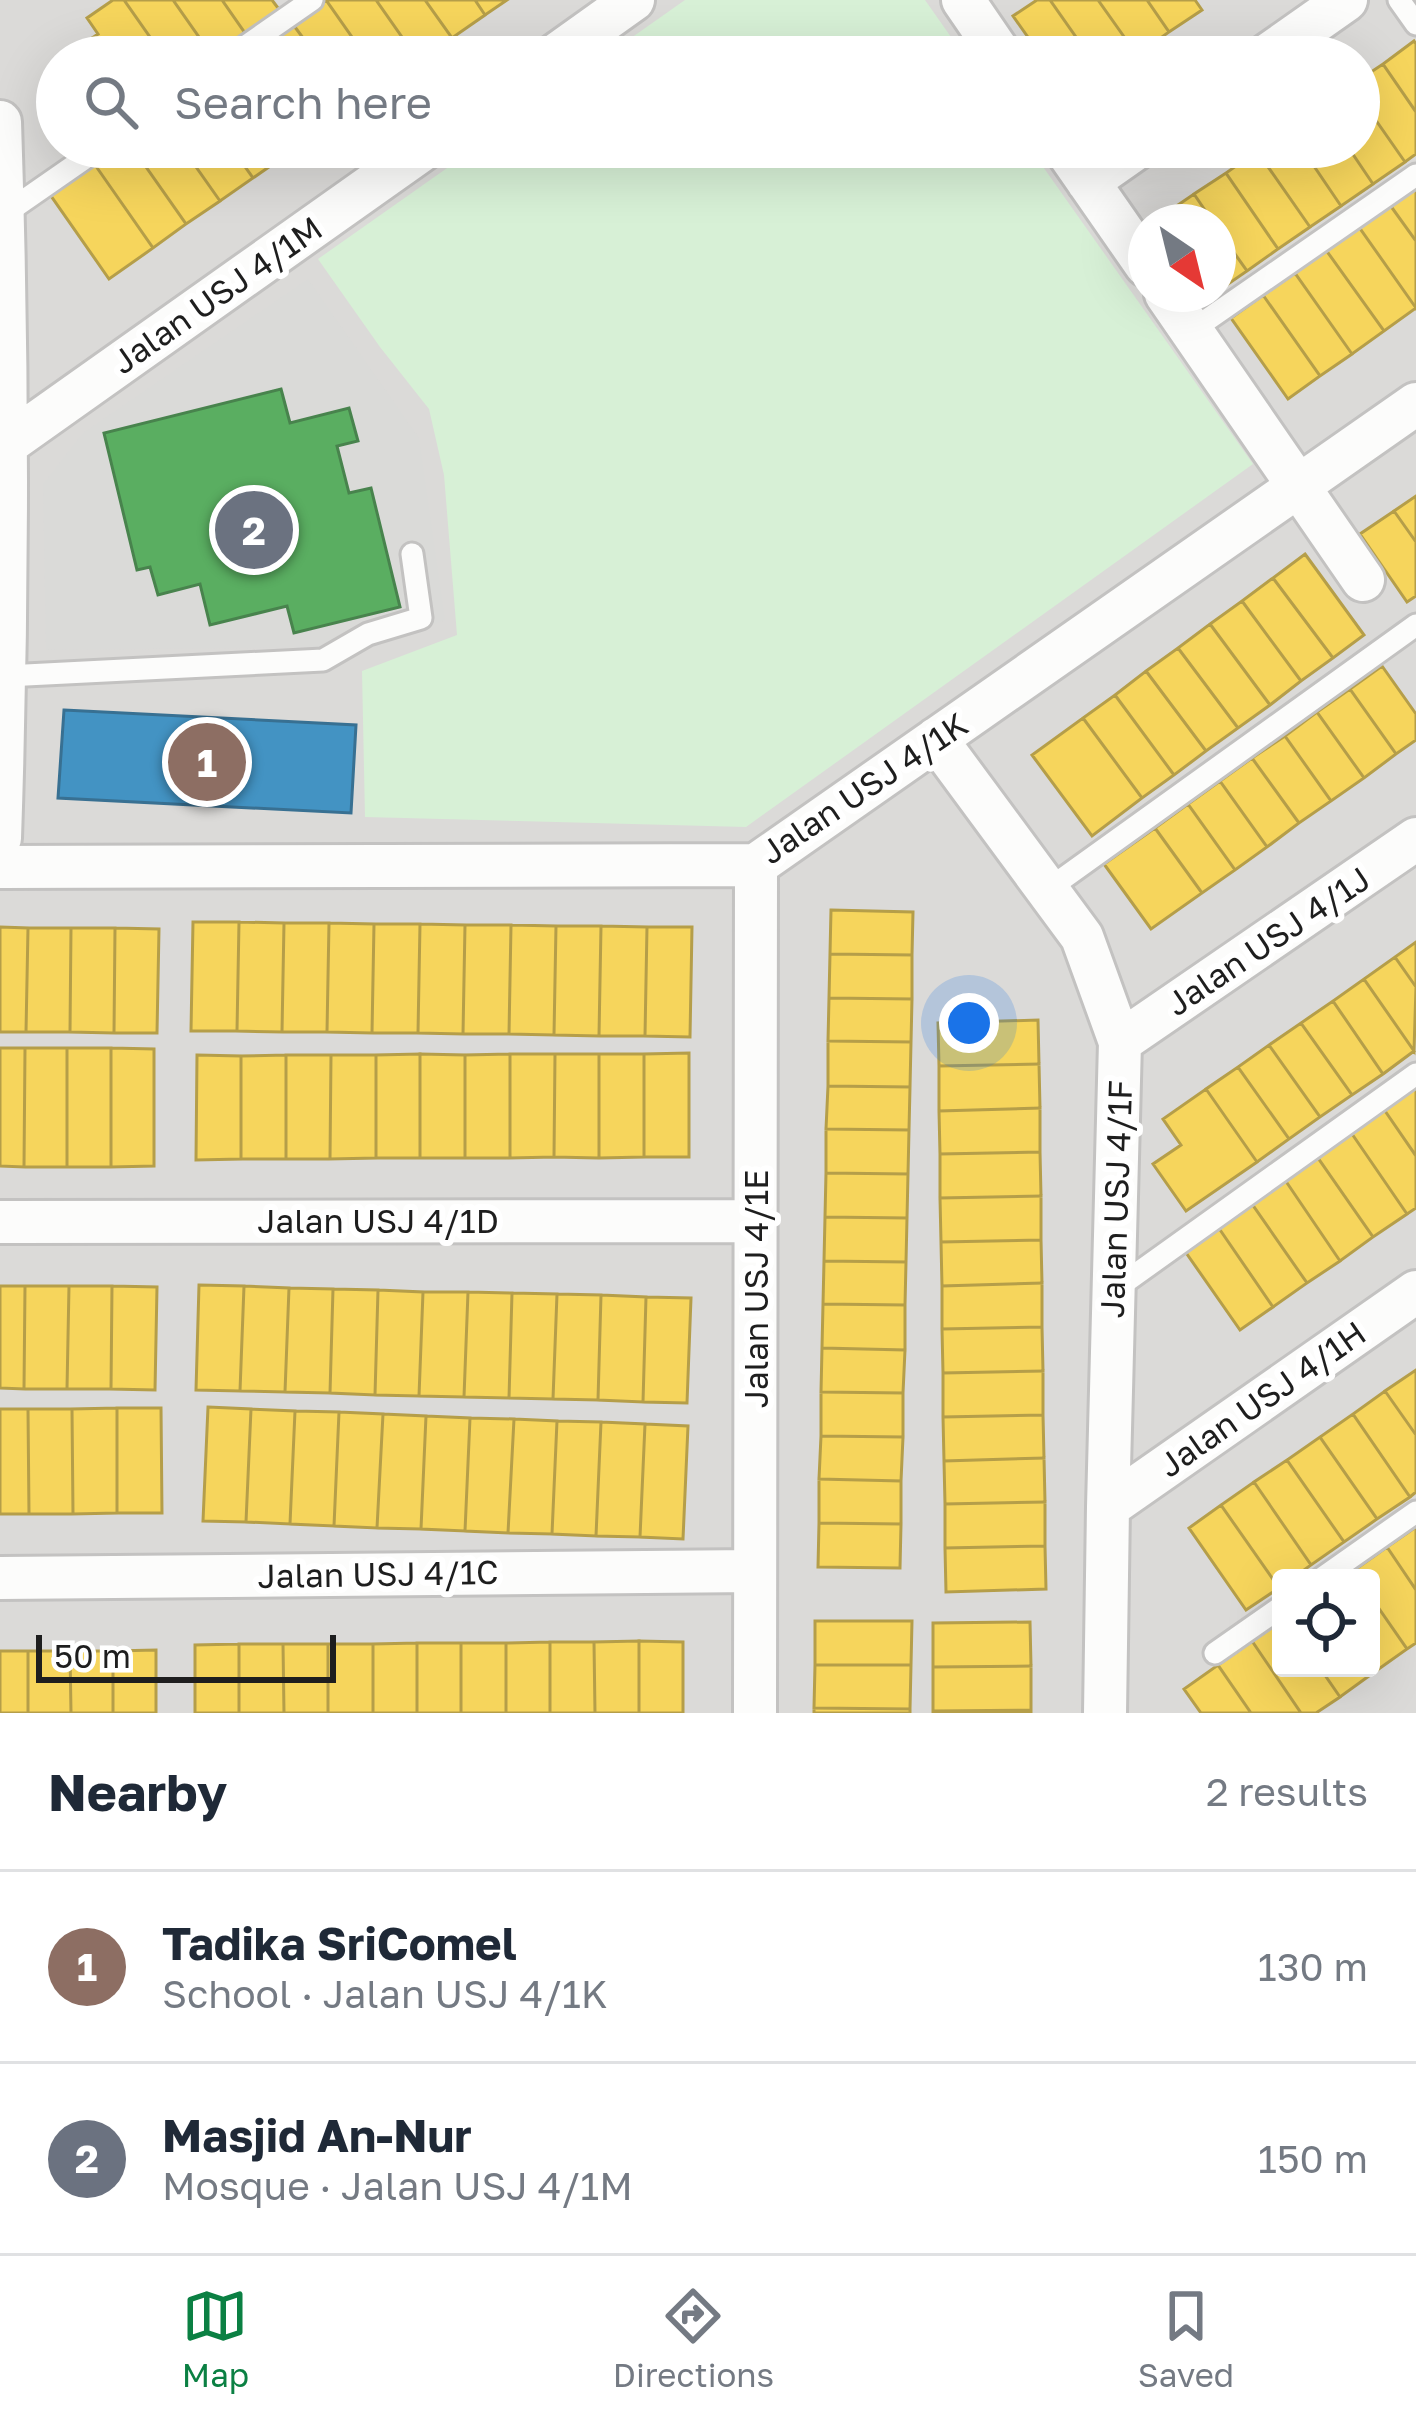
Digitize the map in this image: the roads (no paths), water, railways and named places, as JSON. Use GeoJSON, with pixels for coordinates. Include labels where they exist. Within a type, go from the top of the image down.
{"type":"FeatureCollection","features":[{"type":"Feature","properties":{"kind":"street"},"geometry":{"type":"LineString","coordinates":[[963,0],[988,36]]}},
{"type":"Feature","properties":{"kind":"street"},"geometry":{"type":"LineString","coordinates":[[1295,36],[1346,0]]}},
{"type":"Feature","properties":{"kind":"street"},"geometry":{"type":"LineString","coordinates":[[579,36],[608,12]]}},
{"type":"Feature","properties":{"kind":"street"},"geometry":{"type":"LineString","coordinates":[[0,122],[6,676],[0,838]]}},
{"type":"Feature","properties":{"kind":"street","name":"Jalan USJ 4/1M"},"geometry":{"type":"LineString","coordinates":[[4,397],[391,168]]}},
{"type":"Feature","properties":{"kind":"street"},"geometry":{"type":"LineString","coordinates":[[1079,168],[1128,239]]}},
{"type":"Feature","properties":{"kind":"street"},"geometry":{"type":"LineString","coordinates":[[1178,312],[1363,580]]}},
{"type":"Feature","properties":{"kind":"street","name":"Jalan USJ 4/1K"},"geometry":{"type":"LineString","coordinates":[[0,867],[756,865],[1416,404]]}},
{"type":"Feature","properties":{"kind":"street","name":"Jalan USJ 4/1F"},"geometry":{"type":"LineString","coordinates":[[936,739],[1082,937],[1120,1042],[1106,1713]]}},
{"type":"Feature","properties":{"kind":"street","name":"Jalan USJ 4/1J"},"geometry":{"type":"LineString","coordinates":[[1120,1042],[1416,839]]}},
{"type":"Feature","properties":{"kind":"street","name":"Jalan USJ 4/1E"},"geometry":{"type":"LineString","coordinates":[[755,1713],[756,865]]}},
{"type":"Feature","properties":{"kind":"street","name":"Jalan USJ 4/1D"},"geometry":{"type":"LineString","coordinates":[[0,1222],[756,1220]]}},
{"type":"Feature","properties":{"kind":"street","name":"Jalan USJ 4/1H"},"geometry":{"type":"LineString","coordinates":[[1108,1507],[1416,1292]]}},
{"type":"Feature","properties":{"kind":"street","name":"Jalan USJ 4/1C"},"geometry":{"type":"LineString","coordinates":[[0,1578],[755,1571]]}},
{"type":"Feature","properties":{"kind":"lane"},"geometry":{"type":"LineString","coordinates":[[260,36],[312,0]]}},
{"type":"Feature","properties":{"kind":"lane"},"geometry":{"type":"LineString","coordinates":[[1399,0],[1416,24]]}},
{"type":"Feature","properties":{"kind":"lane"},"geometry":{"type":"LineString","coordinates":[[3,215],[70,168]]}},
{"type":"Feature","properties":{"kind":"lane"},"geometry":{"type":"LineString","coordinates":[[1191,331],[1416,175]]}},
{"type":"Feature","properties":{"kind":"lane"},"geometry":{"type":"LineString","coordinates":[[6,676],[322,660],[368,634],[421,618],[412,554]]}},
{"type":"Feature","properties":{"kind":"lane"},"geometry":{"type":"LineString","coordinates":[[1047,890],[1416,625]]}},
{"type":"Feature","properties":{"kind":"lane"},"geometry":{"type":"LineString","coordinates":[[1113,1291],[1416,1074]]}},
{"type":"Feature","properties":{"kind":"lane"},"geometry":{"type":"LineString","coordinates":[[1335,1569],[1416,1512]]}},
{"type":"Feature","properties":{"kind":"lane"},"geometry":{"type":"LineString","coordinates":[[1215,1653],[1272,1613]]}},
{"type":"Feature","properties":{"kind":"place","name":"Masjid An-Nur"},"geometry":{"type":"Point","coordinates":[254,530]}},
{"type":"Feature","properties":{"kind":"place","name":"Tadika SriComel"},"geometry":{"type":"Point","coordinates":[207,762]}}]}
